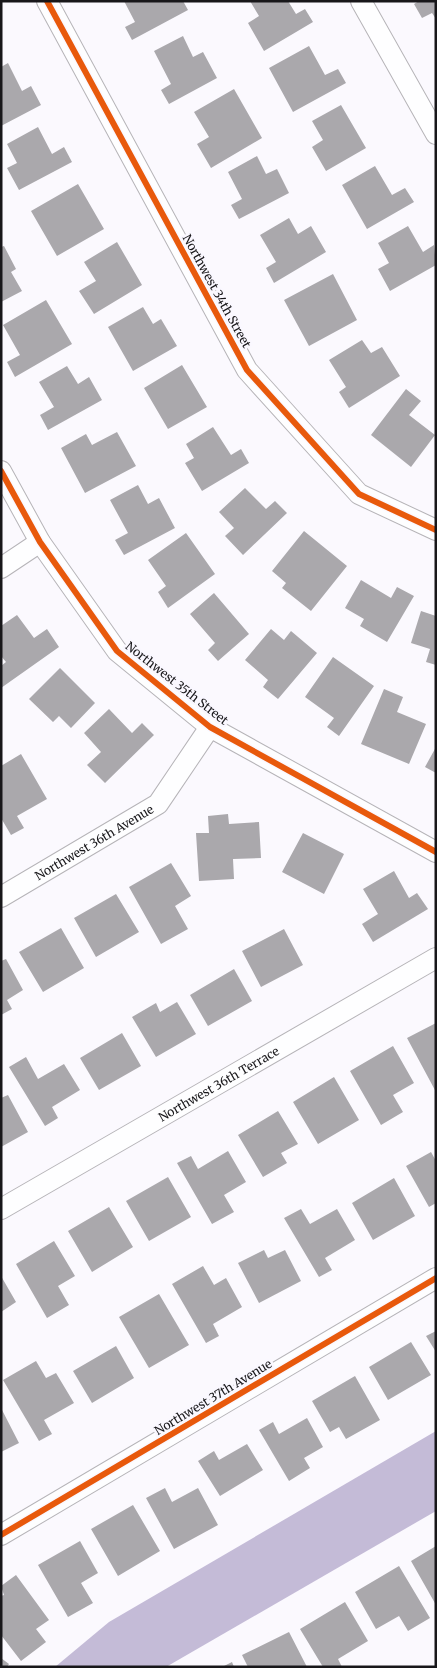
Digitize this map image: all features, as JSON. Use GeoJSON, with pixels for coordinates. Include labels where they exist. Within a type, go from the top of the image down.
{"type":"FeatureCollection","features":[{"type":"Feature","properties":{"kind":"street","name":"Northwest 34th Street"},"geometry":{"type":"LineString","coordinates":[[47,1],[247,370],[358,494],[436,530]]}},
{"type":"Feature","properties":{"kind":"street"},"geometry":{"type":"LineString","coordinates":[[361,1],[436,134]]}},
{"type":"Feature","properties":{"kind":"street","name":"Northwest 35th Street"},"geometry":{"type":"LineString","coordinates":[[1,471],[40,542],[117,651],[210,727],[436,852]]}},
{"type":"Feature","properties":{"kind":"street"},"geometry":{"type":"LineString","coordinates":[[1,568],[40,542]]}},
{"type":"Feature","properties":{"kind":"street","name":"Northwest 36th Avenue"},"geometry":{"type":"LineString","coordinates":[[1,897],[158,804],[210,727]]}},
{"type":"Feature","properties":{"kind":"street","name":"Northwest 36th Terrace"},"geometry":{"type":"LineString","coordinates":[[1,1209],[436,958]]}},
{"type":"Feature","properties":{"kind":"street","name":"Northwest 37th Avenue"},"geometry":{"type":"LineString","coordinates":[[1,1535],[436,1278]]}},
{"type":"Feature","properties":{"kind":"shaded area"},"geometry":{"type":"Polygon","coordinates":[[[436,1431],[436,1511],[166,1667],[55,1667],[109,1622],[436,1431]]]}},
{"type":"Feature","properties":{"kind":"building"},"geometry":{"type":"Polygon","coordinates":[[[124,1],[183,1],[188,10],[132,40],[125,27],[135,22],[124,1]]]}},
{"type":"Feature","properties":{"kind":"building"},"geometry":{"type":"Polygon","coordinates":[[[250,1],[288,1],[296,14],[305,9],[313,22],[264,51],[248,23],[259,16],[250,1]]]}},
{"type":"Feature","properties":{"kind":"building"},"geometry":{"type":"Polygon","coordinates":[[[419,1],[436,1],[436,19],[432,13],[422,18],[414,4],[419,1]]]}},
{"type":"Feature","properties":{"kind":"building"},"geometry":{"type":"Polygon","coordinates":[[[183,36],[193,57],[203,52],[217,78],[169,104],[161,90],[171,84],[154,51],[183,36]]]}},
{"type":"Feature","properties":{"kind":"building"},"geometry":{"type":"Polygon","coordinates":[[[309,46],[325,75],[338,69],[346,83],[293,112],[269,68],[309,46]]]}},
{"type":"Feature","properties":{"kind":"building"},"geometry":{"type":"Polygon","coordinates":[[[8,63],[22,91],[31,86],[41,105],[1,126],[1,67],[8,63]]]}},
{"type":"Feature","properties":{"kind":"building"},"geometry":{"type":"Polygon","coordinates":[[[234,89],[262,138],[211,168],[197,144],[209,137],[194,112],[234,89]]]}},
{"type":"Feature","properties":{"kind":"building"},"geometry":{"type":"Polygon","coordinates":[[[341,105],[366,148],[326,171],[312,147],[323,140],[312,121],[341,105]]]}},
{"type":"Feature","properties":{"kind":"building"},"geometry":{"type":"Polygon","coordinates":[[[38,127],[52,154],[64,147],[72,162],[19,190],[7,168],[17,163],[7,144],[38,127]]]}},
{"type":"Feature","properties":{"kind":"building"},"geometry":{"type":"Polygon","coordinates":[[[257,156],[266,174],[277,169],[289,193],[239,219],[231,205],[242,199],[228,172],[257,156]]]}},
{"type":"Feature","properties":{"kind":"building"},"geometry":{"type":"Polygon","coordinates":[[[375,166],[392,195],[405,188],[414,202],[367,229],[342,185],[375,166]]]}},
{"type":"Feature","properties":{"kind":"building"},"geometry":{"type":"Polygon","coordinates":[[[78,184],[104,229],[57,256],[31,211],[78,184]]]}},
{"type":"Feature","properties":{"kind":"building"},"geometry":{"type":"Polygon","coordinates":[[[289,218],[298,234],[311,226],[326,252],[274,283],[266,268],[276,262],[260,235],[289,218]]]}},
{"type":"Feature","properties":{"kind":"building"},"geometry":{"type":"Polygon","coordinates":[[[408,226],[423,252],[434,245],[436,265],[390,291],[378,269],[389,263],[378,243],[408,226]]]}},
{"type":"Feature","properties":{"kind":"building"},"geometry":{"type":"Polygon","coordinates":[[[117,242],[142,285],[94,314],[79,291],[96,281],[84,262],[117,242]]]}},
{"type":"Feature","properties":{"kind":"building"},"geometry":{"type":"Polygon","coordinates":[[[4,246],[16,269],[11,272],[22,291],[1,302],[1,247],[4,246]]]}},
{"type":"Feature","properties":{"kind":"building"},"geometry":{"type":"Polygon","coordinates":[[[333,274],[357,320],[309,346],[284,300],[333,274]]]}},
{"type":"Feature","properties":{"kind":"building"},"geometry":{"type":"Polygon","coordinates":[[[46,300],[72,344],[15,377],[7,362],[20,355],[3,325],[46,300]]]}},
{"type":"Feature","properties":{"kind":"building"},"geometry":{"type":"Polygon","coordinates":[[[143,307],[153,324],[161,319],[177,346],[133,371],[108,327],[143,307]]]}},
{"type":"Feature","properties":{"kind":"building"},"geometry":{"type":"Polygon","coordinates":[[[362,340],[371,353],[382,347],[400,376],[349,408],[339,392],[346,387],[329,360],[362,340]]]}},
{"type":"Feature","properties":{"kind":"building"},"geometry":{"type":"Polygon","coordinates":[[[182,365],[207,407],[168,429],[144,388],[182,365]]]}},
{"type":"Feature","properties":{"kind":"building"},"geometry":{"type":"Polygon","coordinates":[[[67,366],[78,384],[89,377],[102,400],[48,430],[40,415],[54,407],[39,382],[67,366]]]}},
{"type":"Feature","properties":{"kind":"building"},"geometry":{"type":"Polygon","coordinates":[[[406,389],[421,401],[409,415],[435,435],[411,467],[371,435],[406,389]]]}},
{"type":"Feature","properties":{"kind":"building"},"geometry":{"type":"Polygon","coordinates":[[[213,427],[231,455],[241,449],[249,463],[202,491],[185,463],[194,458],[186,444],[213,427]]]}},
{"type":"Feature","properties":{"kind":"building"},"geometry":{"type":"Polygon","coordinates":[[[117,432],[136,466],[85,493],[61,448],[86,434],[92,445],[117,432]]]}},
{"type":"Feature","properties":{"kind":"building"},"geometry":{"type":"Polygon","coordinates":[[[138,485],[148,504],[159,498],[175,528],[124,555],[115,540],[128,533],[110,500],[138,485]]]}},
{"type":"Feature","properties":{"kind":"building"},"geometry":{"type":"Polygon","coordinates":[[[245,488],[266,509],[275,501],[287,513],[243,555],[225,536],[234,528],[219,512],[245,488]]]}},
{"type":"Feature","properties":{"kind":"building"},"geometry":{"type":"Polygon","coordinates":[[[304,531],[347,566],[311,611],[282,588],[286,583],[272,571],[304,531]]]}},
{"type":"Feature","properties":{"kind":"building"},"geometry":{"type":"Polygon","coordinates":[[[186,533],[215,574],[168,608],[158,592],[166,586],[148,560],[186,533]]]}},
{"type":"Feature","properties":{"kind":"building"},"geometry":{"type":"Polygon","coordinates":[[[361,580],[391,598],[397,587],[414,596],[387,642],[360,626],[364,619],[345,608],[361,580]]]}},
{"type":"Feature","properties":{"kind":"building"},"geometry":{"type":"Polygon","coordinates":[[[214,593],[249,634],[218,661],[208,650],[215,643],[190,614],[214,593]]]}},
{"type":"Feature","properties":{"kind":"building"},"geometry":{"type":"Polygon","coordinates":[[[421,611],[436,616],[436,665],[426,662],[430,649],[411,643],[421,611]]]}},
{"type":"Feature","properties":{"kind":"building"},"geometry":{"type":"Polygon","coordinates":[[[17,615],[34,638],[47,629],[59,647],[1,688],[1,666],[6,662],[1,656],[1,626],[17,615]]]}},
{"type":"Feature","properties":{"kind":"building"},"geometry":{"type":"Polygon","coordinates":[[[271,629],[284,640],[291,631],[317,653],[278,699],[263,687],[268,680],[245,660],[271,629]]]}},
{"type":"Feature","properties":{"kind":"building"},"geometry":{"type":"Polygon","coordinates":[[[333,657],[374,686],[339,736],[327,727],[334,718],[305,697],[333,657]]]}},
{"type":"Feature","properties":{"kind":"building"},"geometry":{"type":"Polygon","coordinates":[[[60,668],[95,703],[71,728],[59,716],[53,722],[29,699],[60,668]]]}},
{"type":"Feature","properties":{"kind":"building"},"geometry":{"type":"Polygon","coordinates":[[[384,689],[403,697],[397,712],[426,724],[409,764],[361,744],[384,689]]]}},
{"type":"Feature","properties":{"kind":"building"},"geometry":{"type":"Polygon","coordinates":[[[109,709],[132,733],[142,723],[154,735],[105,783],[87,765],[101,752],[84,733],[109,709]]]}},
{"type":"Feature","properties":{"kind":"building"},"geometry":{"type":"Polygon","coordinates":[[[436,747],[436,773],[425,767],[436,747]]]}},
{"type":"Feature","properties":{"kind":"building"},"geometry":{"type":"Polygon","coordinates":[[[21,754],[47,799],[17,816],[24,828],[11,835],[1,818],[1,766],[21,754]]]}},
{"type":"Feature","properties":{"kind":"building"},"geometry":{"type":"Polygon","coordinates":[[[228,814],[229,824],[259,822],[261,858],[233,859],[234,879],[199,881],[196,833],[209,833],[208,816],[228,814]]]}},
{"type":"Feature","properties":{"kind":"building"},"geometry":{"type":"Polygon","coordinates":[[[303,833],[344,854],[324,894],[282,872],[303,833]]]}},
{"type":"Feature","properties":{"kind":"building"},"geometry":{"type":"Polygon","coordinates":[[[171,863],[191,896],[175,906],[188,929],[161,944],[129,887],[171,863]]]}},
{"type":"Feature","properties":{"kind":"building"},"geometry":{"type":"Polygon","coordinates":[[[394,871],[409,898],[417,893],[428,909],[373,942],[362,924],[378,914],[363,889],[394,871]]]}},
{"type":"Feature","properties":{"kind":"building"},"geometry":{"type":"Polygon","coordinates":[[[116,894],[139,932],[96,957],[74,918],[116,894]]]}},
{"type":"Feature","properties":{"kind":"building"},"geometry":{"type":"Polygon","coordinates":[[[61,928],[84,968],[43,992],[19,952],[61,928]]]}},
{"type":"Feature","properties":{"kind":"building"},"geometry":{"type":"Polygon","coordinates":[[[284,929],[303,965],[261,987],[242,951],[284,929]]]}},
{"type":"Feature","properties":{"kind":"building"},"geometry":{"type":"Polygon","coordinates":[[[6,959],[23,990],[7,1000],[12,1009],[1,1015],[1,961],[6,959]]]}},
{"type":"Feature","properties":{"kind":"building"},"geometry":{"type":"Polygon","coordinates":[[[234,969],[252,1001],[208,1026],[190,995],[234,969]]]}},
{"type":"Feature","properties":{"kind":"building"},"geometry":{"type":"Polygon","coordinates":[[[177,1002],[196,1034],[156,1057],[132,1017],[156,1003],[160,1012],[177,1002]]]}},
{"type":"Feature","properties":{"kind":"building"},"geometry":{"type":"Polygon","coordinates":[[[436,1023],[436,1092],[407,1038],[436,1023]]]}},
{"type":"Feature","properties":{"kind":"building"},"geometry":{"type":"Polygon","coordinates":[[[122,1033],[141,1066],[99,1090],[80,1058],[122,1033]]]}},
{"type":"Feature","properties":{"kind":"building"},"geometry":{"type":"Polygon","coordinates":[[[393,1046],[414,1083],[393,1095],[403,1112],[381,1125],[350,1071],[393,1046]]]}},
{"type":"Feature","properties":{"kind":"building"},"geometry":{"type":"Polygon","coordinates":[[[26,1057],[38,1079],[64,1064],[80,1090],[52,1107],[58,1118],[45,1126],[9,1067],[26,1057]]]}},
{"type":"Feature","properties":{"kind":"building"},"geometry":{"type":"Polygon","coordinates":[[[334,1077],[359,1120],[318,1144],[293,1102],[334,1077]]]}},
{"type":"Feature","properties":{"kind":"building"},"geometry":{"type":"Polygon","coordinates":[[[8,1095],[28,1132],[1,1147],[1,1098],[8,1095]]]}},
{"type":"Feature","properties":{"kind":"building"},"geometry":{"type":"Polygon","coordinates":[[[278,1111],[298,1144],[281,1153],[287,1163],[263,1177],[238,1135],[278,1111]]]}},
{"type":"Feature","properties":{"kind":"building"},"geometry":{"type":"Polygon","coordinates":[[[228,1151],[246,1182],[224,1195],[234,1212],[212,1224],[177,1163],[191,1156],[198,1169],[228,1151]]]}},
{"type":"Feature","properties":{"kind":"building"},"geometry":{"type":"Polygon","coordinates":[[[431,1152],[436,1161],[436,1203],[429,1207],[406,1166],[431,1152]]]}},
{"type":"Feature","properties":{"kind":"building"},"geometry":{"type":"Polygon","coordinates":[[[168,1177],[191,1217],[149,1241],[126,1201],[168,1177]]]}},
{"type":"Feature","properties":{"kind":"building"},"geometry":{"type":"Polygon","coordinates":[[[394,1178],[415,1216],[373,1240],[352,1203],[394,1178]]]}},
{"type":"Feature","properties":{"kind":"building"},"geometry":{"type":"Polygon","coordinates":[[[109,1207],[133,1247],[92,1272],[68,1231],[109,1207]]]}},
{"type":"Feature","properties":{"kind":"building"},"geometry":{"type":"Polygon","coordinates":[[[301,1209],[310,1224],[337,1209],[355,1240],[325,1258],[332,1270],[319,1277],[284,1218],[301,1209]]]}},
{"type":"Feature","properties":{"kind":"building"},"geometry":{"type":"Polygon","coordinates":[[[54,1241],[75,1276],[58,1286],[69,1305],[47,1318],[16,1264],[54,1241]]]}},
{"type":"Feature","properties":{"kind":"building"},"geometry":{"type":"Polygon","coordinates":[[[264,1250],[268,1258],[285,1250],[301,1281],[259,1303],[238,1263],[264,1250]]]}},
{"type":"Feature","properties":{"kind":"building"},"geometry":{"type":"Polygon","coordinates":[[[203,1266],[214,1285],[226,1278],[242,1307],[213,1324],[219,1336],[206,1343],[172,1284],[203,1266]]]}},
{"type":"Feature","properties":{"kind":"building"},"geometry":{"type":"Polygon","coordinates":[[[1,1276],[16,1302],[1,1312],[1,1276]]]}},
{"type":"Feature","properties":{"kind":"building"},"geometry":{"type":"Polygon","coordinates":[[[159,1294],[189,1345],[149,1368],[119,1317],[159,1294]]]}},
{"type":"Feature","properties":{"kind":"building"},"geometry":{"type":"Polygon","coordinates":[[[436,1331],[436,1352],[426,1336],[436,1331]]]}},
{"type":"Feature","properties":{"kind":"building"},"geometry":{"type":"Polygon","coordinates":[[[411,1342],[431,1375],[388,1400],[369,1367],[411,1342]]]}},
{"type":"Feature","properties":{"kind":"building"},"geometry":{"type":"Polygon","coordinates":[[[116,1346],[134,1378],[92,1403],[73,1371],[116,1346]]]}},
{"type":"Feature","properties":{"kind":"building"},"geometry":{"type":"Polygon","coordinates":[[[36,1361],[46,1378],[56,1373],[74,1403],[44,1420],[52,1434],[39,1441],[3,1380],[36,1361]]]}},
{"type":"Feature","properties":{"kind":"building"},"geometry":{"type":"Polygon","coordinates":[[[355,1376],[380,1420],[346,1439],[339,1427],[330,1432],[312,1401],[355,1376]]]}},
{"type":"Feature","properties":{"kind":"building"},"geometry":{"type":"Polygon","coordinates":[[[1,1408],[19,1443],[1,1452],[1,1408]]]}},
{"type":"Feature","properties":{"kind":"building"},"geometry":{"type":"Polygon","coordinates":[[[307,1418],[323,1447],[304,1458],[310,1468],[289,1481],[259,1430],[273,1422],[279,1434],[307,1418]]]}},
{"type":"Feature","properties":{"kind":"building"},"geometry":{"type":"Polygon","coordinates":[[[247,1444],[263,1470],[220,1496],[198,1461],[214,1451],[219,1460],[247,1444]]]}},
{"type":"Feature","properties":{"kind":"building"},"geometry":{"type":"Polygon","coordinates":[[[165,1488],[172,1502],[198,1488],[218,1525],[174,1549],[146,1498],[165,1488]]]}},
{"type":"Feature","properties":{"kind":"building"},"geometry":{"type":"Polygon","coordinates":[[[133,1505],[160,1551],[118,1576],[91,1529],[133,1505]]]}},
{"type":"Feature","properties":{"kind":"building"},"geometry":{"type":"Polygon","coordinates":[[[80,1541],[98,1573],[81,1583],[93,1603],[68,1617],[38,1565],[80,1541]]]}},
{"type":"Feature","properties":{"kind":"building"},"geometry":{"type":"Polygon","coordinates":[[[436,1546],[436,1605],[411,1561],[436,1546]]]}},
{"type":"Feature","properties":{"kind":"building"},"geometry":{"type":"Polygon","coordinates":[[[399,1566],[430,1618],[408,1631],[399,1616],[376,1629],[355,1592],[399,1566]]]}},
{"type":"Feature","properties":{"kind":"building"},"geometry":{"type":"Polygon","coordinates":[[[16,1575],[49,1620],[36,1629],[46,1642],[21,1661],[1,1635],[1,1596],[4,1595],[1,1586],[16,1575]]]}},
{"type":"Feature","properties":{"kind":"building"},"geometry":{"type":"Polygon","coordinates":[[[345,1602],[368,1641],[338,1659],[342,1667],[323,1667],[300,1629],[345,1602]]]}},
{"type":"Feature","properties":{"kind":"building"},"geometry":{"type":"Polygon","coordinates":[[[289,1632],[307,1667],[248,1667],[242,1655],[289,1632]]]}},
{"type":"Feature","properties":{"kind":"building"},"geometry":{"type":"Polygon","coordinates":[[[1,1658],[9,1664],[7,1667],[1,1667],[1,1658]]]}},
{"type":"Feature","properties":{"kind":"building"},"geometry":{"type":"Polygon","coordinates":[[[232,1662],[234,1667],[222,1667],[232,1662]]]}},
{"type":"Feature","properties":{"kind":"cycle path"},"geometry":{"type":"LineString","coordinates":[[47,1],[247,370],[359,494],[436,530]]}},
{"type":"Feature","properties":{"kind":"cycle path"},"geometry":{"type":"LineString","coordinates":[[1,471],[40,542],[117,651],[210,727],[436,852]]}},
{"type":"Feature","properties":{"kind":"cycle path"},"geometry":{"type":"LineString","coordinates":[[1,1535],[436,1278]]}}]}
